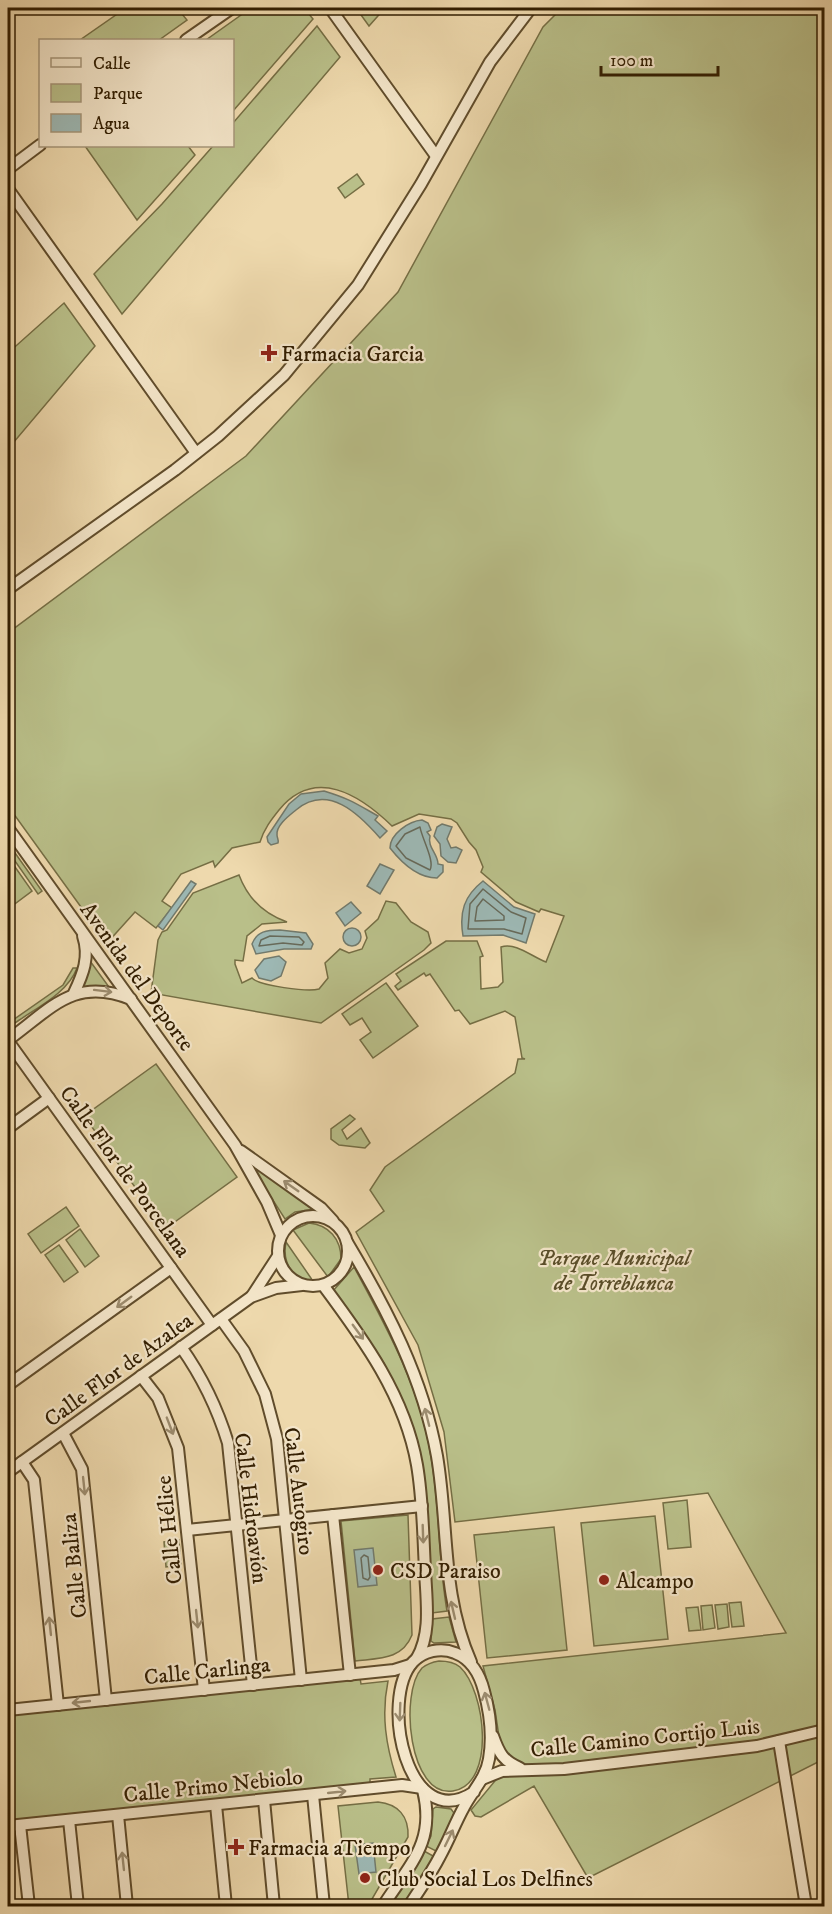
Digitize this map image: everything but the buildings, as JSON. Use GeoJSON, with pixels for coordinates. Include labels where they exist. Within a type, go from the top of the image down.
{"type":"FeatureCollection","features":[{"type":"Feature","properties":{"kind":"street"},"geometry":{"type":"LineString","coordinates":[[187,39],[232,8]]}},
{"type":"Feature","properties":{"kind":"street"},"geometry":{"type":"LineString","coordinates":[[330,8],[436,156]]}},
{"type":"Feature","properties":{"kind":"street"},"geometry":{"type":"LineString","coordinates":[[8,589],[196,453],[284,375],[358,285],[490,62],[531,8]]}},
{"type":"Feature","properties":{"kind":"street"},"geometry":{"type":"LineString","coordinates":[[8,169],[39,146]]}},
{"type":"Feature","properties":{"kind":"street"},"geometry":{"type":"LineString","coordinates":[[8,189],[196,453]]}},
{"type":"Feature","properties":{"kind":"street","name":"Avenida del Deporte"},"geometry":{"type":"LineString","coordinates":[[8,828],[237,1147],[267,1202],[281,1235]]}},
{"type":"Feature","properties":{"kind":"street"},"geometry":{"type":"LineString","coordinates":[[74,993],[84,973],[87,948],[81,930]]}},
{"type":"Feature","properties":{"kind":"street"},"geometry":{"type":"LineString","coordinates":[[8,1040],[74,993],[90,990],[110,991],[132,1000]]}},
{"type":"Feature","properties":{"kind":"street","name":"Calle Flor de Porcelana"},"geometry":{"type":"LineString","coordinates":[[8,1040],[171,1268],[216,1322]]}},
{"type":"Feature","properties":{"kind":"street"},"geometry":{"type":"LineString","coordinates":[[8,1128],[49,1098]]}},
{"type":"Feature","properties":{"kind":"street","name":"Avenida del Deporte"},"geometry":{"type":"LineString","coordinates":[[237,1147],[321,1208],[335,1224]]}},
{"type":"Feature","properties":{"kind":"street"},"geometry":{"type":"LineString","coordinates":[[251,1297],[278,1256],[281,1235],[290,1224],[306,1217],[324,1218],[335,1224],[404,1346],[424,1403],[436,1454],[443,1503],[448,1585],[461,1641],[483,1688],[491,1730],[490,1758],[482,1779],[465,1805],[440,1857],[409,1906]]}},
{"type":"Feature","properties":{"kind":"street"},"geometry":{"type":"LineString","coordinates":[[251,1297],[276,1288],[323,1285],[333,1281],[346,1263],[347,1242]]}},
{"type":"Feature","properties":{"kind":"street"},"geometry":{"type":"LineString","coordinates":[[278,1256],[285,1274],[302,1285]]}},
{"type":"Feature","properties":{"kind":"street"},"geometry":{"type":"LineString","coordinates":[[8,1385],[171,1268]]}},
{"type":"Feature","properties":{"kind":"street"},"geometry":{"type":"LineString","coordinates":[[323,1285],[361,1336],[396,1397],[417,1464],[422,1506],[426,1640],[406,1673],[400,1700],[399,1720],[401,1740],[408,1765],[422,1789],[428,1811],[427,1829],[422,1845],[383,1906]]}},
{"type":"Feature","properties":{"kind":"street","name":"Calle Flor de Azalea"},"geometry":{"type":"LineString","coordinates":[[8,1472],[251,1297]]}},
{"type":"Feature","properties":{"kind":"street","name":"Calle Autogiro"},"geometry":{"type":"LineString","coordinates":[[216,1322],[244,1351],[265,1394],[276,1439],[301,1680]]}},
{"type":"Feature","properties":{"kind":"street","name":"Calle Hidroavión"},"geometry":{"type":"LineString","coordinates":[[181,1347],[201,1376],[228,1443],[253,1685]]}},
{"type":"Feature","properties":{"kind":"street","name":"Calle Hélice"},"geometry":{"type":"LineString","coordinates":[[141,1376],[158,1398],[178,1448],[204,1690]]}},
{"type":"Feature","properties":{"kind":"street","name":"Calle Baliza"},"geometry":{"type":"LineString","coordinates":[[63,1433],[82,1469],[106,1700]]}},
{"type":"Feature","properties":{"kind":"street"},"geometry":{"type":"LineString","coordinates":[[22,1462],[34,1480],[57,1705]]}},
{"type":"Feature","properties":{"kind":"street"},"geometry":{"type":"LineString","coordinates":[[187,1530],[422,1506]]}},
{"type":"Feature","properties":{"kind":"street"},"geometry":{"type":"LineString","coordinates":[[333,1515],[350,1675]]}},
{"type":"Feature","properties":{"kind":"street"},"geometry":{"type":"LineString","coordinates":[[413,1662],[428,1653],[447,1650],[457,1653],[472,1665]]}},
{"type":"Feature","properties":{"kind":"street","name":"Calle Carlinga"},"geometry":{"type":"LineString","coordinates":[[8,1710],[394,1670],[413,1662]]}},
{"type":"Feature","properties":{"kind":"street","name":"Calle Camino Cortijo Luis"},"geometry":{"type":"LineString","coordinates":[[491,1730],[499,1753],[506,1762],[523,1770],[575,1767],[757,1746],[825,1730]]}},
{"type":"Feature","properties":{"kind":"street"},"geometry":{"type":"LineString","coordinates":[[779,1741],[806,1906]]}},
{"type":"Feature","properties":{"kind":"street"},"geometry":{"type":"LineString","coordinates":[[482,1779],[502,1771],[523,1770]]}},
{"type":"Feature","properties":{"kind":"street","name":"Calle Primo Nebiolo"},"geometry":{"type":"LineString","coordinates":[[8,1826],[402,1785],[422,1789]]}},
{"type":"Feature","properties":{"kind":"street"},"geometry":{"type":"LineString","coordinates":[[422,1789],[430,1796],[448,1801],[457,1800],[474,1792]]}},
{"type":"Feature","properties":{"kind":"street"},"geometry":{"type":"LineString","coordinates":[[313,1795],[324,1906]]}},
{"type":"Feature","properties":{"kind":"street"},"geometry":{"type":"LineString","coordinates":[[264,1800],[274,1906]]}},
{"type":"Feature","properties":{"kind":"street"},"geometry":{"type":"LineString","coordinates":[[216,1805],[226,1906]]}},
{"type":"Feature","properties":{"kind":"street"},"geometry":{"type":"LineString","coordinates":[[118,1815],[128,1906]]}},
{"type":"Feature","properties":{"kind":"street"},"geometry":{"type":"LineString","coordinates":[[69,1820],[78,1906]]}},
{"type":"Feature","properties":{"kind":"street"},"geometry":{"type":"LineString","coordinates":[[20,1825],[29,1906]]}},
{"type":"Feature","properties":{"kind":"green space"},"geometry":{"type":"Polygon","coordinates":[[[126,8],[177,8],[187,20],[160,39],[81,39],[126,8]]]}},
{"type":"Feature","properties":{"kind":"green space"},"geometry":{"type":"Polygon","coordinates":[[[251,8],[304,8],[313,19],[234,110],[234,39],[207,39],[251,8]]]}},
{"type":"Feature","properties":{"kind":"green space"},"geometry":{"type":"Polygon","coordinates":[[[356,8],[385,8],[369,26],[356,8]]]}},
{"type":"Feature","properties":{"kind":"green space","name":"Parque Municipal de Torreblanca"},"geometry":{"type":"Polygon","coordinates":[[[562,8],[824,8],[824,1759],[588,1878],[534,1786],[481,1817],[475,1816],[471,1810],[499,1776],[534,1766],[511,1761],[501,1750],[495,1710],[483,1666],[786,1633],[708,1493],[455,1522],[444,1432],[418,1345],[356,1232],[384,1211],[370,1190],[385,1167],[515,1073],[518,1059],[525,1059],[522,1058],[515,1017],[505,1011],[470,1024],[459,1010],[455,1011],[430,974],[426,976],[424,973],[398,990],[395,986],[401,981],[396,974],[446,941],[477,941],[483,956],[480,957],[481,989],[498,987],[503,982],[501,947],[518,948],[546,962],[564,916],[541,909],[539,912],[516,902],[481,872],[483,867],[476,850],[457,823],[451,819],[419,814],[392,826],[366,804],[352,796],[337,790],[322,788],[307,790],[293,797],[279,810],[260,842],[232,848],[215,867],[213,861],[181,874],[162,901],[172,908],[156,928],[135,912],[107,943],[8,806],[8,633],[246,456],[398,292],[543,27],[562,8]]]}},
{"type":"Feature","properties":{"kind":"green space"},"geometry":{"type":"Polygon","coordinates":[[[317,26],[340,57],[122,314],[94,274],[162,204],[212,147],[234,147],[234,122],[317,26]]]}},
{"type":"Feature","properties":{"kind":"green space"},"geometry":{"type":"Polygon","coordinates":[[[86,147],[189,147],[195,155],[137,220],[86,147]]]}},
{"type":"Feature","properties":{"kind":"green space"},"geometry":{"type":"Polygon","coordinates":[[[357,174],[364,184],[345,198],[338,188],[357,174]]]}},
{"type":"Feature","properties":{"kind":"green space"},"geometry":{"type":"Polygon","coordinates":[[[64,303],[95,346],[8,449],[8,353],[64,303]]]}},
{"type":"Feature","properties":{"kind":"green space"},"geometry":{"type":"Polygon","coordinates":[[[8,843],[42,891],[38,894],[8,851],[8,843]]]}},
{"type":"Feature","properties":{"kind":"green space"},"geometry":{"type":"Polygon","coordinates":[[[8,857],[32,891],[8,909],[8,857]]]}},
{"type":"Feature","properties":{"kind":"green space"},"geometry":{"type":"Polygon","coordinates":[[[239,875],[247,891],[258,905],[271,915],[287,922],[262,924],[247,936],[243,961],[235,960],[242,983],[252,978],[264,984],[284,988],[319,989],[328,978],[325,963],[340,949],[349,953],[362,949],[367,938],[365,931],[378,919],[386,901],[396,903],[411,922],[428,932],[431,943],[321,1023],[151,993],[158,940],[162,932],[167,930],[193,893],[239,875]]]}},
{"type":"Feature","properties":{"kind":"green space"},"geometry":{"type":"Polygon","coordinates":[[[90,961],[109,987],[80,988],[90,961]]]}},
{"type":"Feature","properties":{"kind":"green space"},"geometry":{"type":"Polygon","coordinates":[[[73,968],[77,968],[73,977],[59,992],[15,1023],[13,1020],[63,985],[73,968]]]}},
{"type":"Feature","properties":{"kind":"green space"},"geometry":{"type":"Polygon","coordinates":[[[386,983],[418,1026],[373,1058],[360,1040],[371,1032],[362,1018],[350,1025],[342,1014],[386,983]]]}},
{"type":"Feature","properties":{"kind":"green space"},"geometry":{"type":"Polygon","coordinates":[[[156,1064],[237,1177],[165,1229],[84,1116],[156,1064]]]}},
{"type":"Feature","properties":{"kind":"green space"},"geometry":{"type":"Polygon","coordinates":[[[350,1115],[355,1119],[342,1130],[347,1139],[361,1128],[370,1143],[365,1148],[339,1145],[331,1139],[331,1129],[350,1115]]]}},
{"type":"Feature","properties":{"kind":"green space"},"geometry":{"type":"Polygon","coordinates":[[[254,1167],[316,1209],[295,1212],[285,1219],[253,1169],[254,1167]]]}},
{"type":"Feature","properties":{"kind":"green space"},"geometry":{"type":"Polygon","coordinates":[[[66,1207],[79,1226],[41,1253],[28,1234],[66,1207]]]}},
{"type":"Feature","properties":{"kind":"green space"},"geometry":{"type":"Polygon","coordinates":[[[309,1223],[328,1230],[339,1245],[341,1259],[328,1277],[293,1230],[309,1223]]]}},
{"type":"Feature","properties":{"kind":"green space"},"geometry":{"type":"Polygon","coordinates":[[[80,1229],[99,1256],[85,1267],[66,1240],[80,1229]]]}},
{"type":"Feature","properties":{"kind":"green space"},"geometry":{"type":"Polygon","coordinates":[[[286,1242],[313,1281],[299,1277],[290,1269],[286,1257],[286,1242]]]}},
{"type":"Feature","properties":{"kind":"green space"},"geometry":{"type":"Polygon","coordinates":[[[59,1245],[78,1272],[64,1282],[45,1255],[59,1245]]]}},
{"type":"Feature","properties":{"kind":"green space"},"geometry":{"type":"Polygon","coordinates":[[[354,1267],[401,1359],[411,1382],[426,1431],[434,1476],[447,1611],[432,1613],[413,1429],[384,1363],[333,1291],[354,1267]]]}},
{"type":"Feature","properties":{"kind":"green space"},"geometry":{"type":"Polygon","coordinates":[[[687,1500],[691,1547],[668,1549],[663,1503],[687,1500]]]}},
{"type":"Feature","properties":{"kind":"green space","name":"CSD Paraiso"},"geometry":{"type":"Polygon","coordinates":[[[408,1515],[412,1635],[408,1643],[396,1653],[381,1658],[355,1661],[341,1521],[408,1515]]]}},
{"type":"Feature","properties":{"kind":"green space"},"geometry":{"type":"Polygon","coordinates":[[[655,1516],[668,1639],[594,1646],[581,1523],[655,1516]]]}},
{"type":"Feature","properties":{"kind":"green space"},"geometry":{"type":"Polygon","coordinates":[[[554,1527],[567,1650],[487,1658],[474,1535],[554,1527]]]}},
{"type":"Feature","properties":{"kind":"green space"},"geometry":{"type":"Polygon","coordinates":[[[179,1540],[181,1565],[166,1567],[164,1542],[179,1540]]]}},
{"type":"Feature","properties":{"kind":"green space"},"geometry":{"type":"Polygon","coordinates":[[[741,1602],[744,1626],[732,1627],[729,1603],[741,1602]]]}},
{"type":"Feature","properties":{"kind":"green space"},"geometry":{"type":"Polygon","coordinates":[[[727,1604],[729,1627],[718,1629],[715,1605],[727,1604]]]}},
{"type":"Feature","properties":{"kind":"green space"},"geometry":{"type":"Polygon","coordinates":[[[712,1605],[715,1628],[703,1630],[701,1606],[712,1605]]]}},
{"type":"Feature","properties":{"kind":"green space"},"geometry":{"type":"Polygon","coordinates":[[[698,1607],[701,1630],[689,1631],[686,1608],[698,1607]]]}},
{"type":"Feature","properties":{"kind":"green space"},"geometry":{"type":"Polygon","coordinates":[[[449,1617],[456,1642],[434,1643],[431,1641],[432,1619],[449,1617]]]}},
{"type":"Feature","properties":{"kind":"green space"},"geometry":{"type":"Polygon","coordinates":[[[439,1661],[450,1662],[460,1667],[469,1679],[476,1695],[480,1714],[481,1755],[476,1772],[467,1785],[453,1791],[438,1789],[426,1778],[412,1742],[411,1699],[415,1681],[422,1668],[439,1661]]]}},
{"type":"Feature","properties":{"kind":"green space"},"geometry":{"type":"Polygon","coordinates":[[[360,1678],[361,1684],[388,1681],[385,1706],[386,1730],[396,1777],[370,1779],[370,1785],[8,1822],[8,1714],[360,1678]]]}},
{"type":"Feature","properties":{"kind":"green space","name":"Club Social Los Delfines"},"geometry":{"type":"Polygon","coordinates":[[[378,1802],[391,1805],[401,1812],[407,1823],[408,1837],[368,1906],[349,1906],[338,1806],[378,1802]]]}},
{"type":"Feature","properties":{"kind":"green space"},"geometry":{"type":"Polygon","coordinates":[[[436,1807],[451,1809],[454,1813],[438,1852],[426,1846],[431,1836],[433,1809],[436,1807]]]}},
{"type":"Feature","properties":{"kind":"green space"},"geometry":{"type":"Polygon","coordinates":[[[424,1851],[435,1857],[403,1906],[390,1906],[424,1851]]]}},
{"type":"Feature","properties":{"kind":"water"},"geometry":{"type":"Polygon","coordinates":[[[324,791],[340,796],[378,816],[375,820],[387,831],[380,838],[353,811],[331,801],[320,800],[308,802],[296,810],[277,831],[278,843],[271,845],[268,842],[267,837],[289,804],[301,794],[324,791]]]}},
{"type":"Feature","properties":{"kind":"water"},"geometry":{"type":"Polygon","coordinates":[[[422,820],[428,823],[431,830],[427,832],[430,836],[431,847],[438,864],[443,865],[443,872],[437,878],[417,872],[399,859],[390,848],[393,838],[401,829],[422,820]]]}},
{"type":"Feature","properties":{"kind":"water"},"geometry":{"type":"Polygon","coordinates":[[[442,824],[452,827],[447,839],[451,848],[456,847],[462,850],[456,863],[448,862],[441,856],[440,844],[434,836],[437,827],[442,824]]]}},
{"type":"Feature","properties":{"kind":"water"},"geometry":{"type":"Polygon","coordinates":[[[380,864],[394,870],[380,894],[367,886],[380,864]]]}},
{"type":"Feature","properties":{"kind":"water"},"geometry":{"type":"Polygon","coordinates":[[[191,881],[196,884],[163,930],[158,926],[191,881]]]}},
{"type":"Feature","properties":{"kind":"water"},"geometry":{"type":"Polygon","coordinates":[[[483,881],[514,907],[535,914],[526,943],[503,935],[463,936],[464,905],[471,893],[483,881]]]}},
{"type":"Feature","properties":{"kind":"water"},"geometry":{"type":"Polygon","coordinates":[[[351,902],[361,913],[345,926],[336,913],[351,902]]]}},
{"type":"Feature","properties":{"kind":"water"},"geometry":{"type":"Polygon","coordinates":[[[348,928],[356,928],[361,933],[359,944],[348,946],[343,941],[343,933],[348,928]]]}},
{"type":"Feature","properties":{"kind":"water"},"geometry":{"type":"Polygon","coordinates":[[[267,931],[306,933],[313,944],[311,949],[284,949],[256,954],[252,944],[257,936],[267,931]]]}},
{"type":"Feature","properties":{"kind":"water"},"geometry":{"type":"Polygon","coordinates":[[[279,956],[286,962],[281,976],[271,981],[259,978],[255,970],[264,959],[279,956]]]}},
{"type":"Feature","properties":{"kind":"water"},"geometry":{"type":"Polygon","coordinates":[[[373,1548],[377,1585],[358,1587],[354,1550],[373,1548]]]}},
{"type":"Feature","properties":{"kind":"water"},"geometry":{"type":"Polygon","coordinates":[[[373,1843],[376,1872],[359,1874],[355,1845],[373,1843]]]}},
{"type":"Feature","properties":{"kind":"place","name":"Farmacia Garcia"},"geometry":{"type":"Point","coordinates":[269,353]}},
{"type":"Feature","properties":{"kind":"place","name":"CSD Paraiso"},"geometry":{"type":"Point","coordinates":[378,1570]}},
{"type":"Feature","properties":{"kind":"place","name":"Alcampo"},"geometry":{"type":"Point","coordinates":[604,1580]}},
{"type":"Feature","properties":{"kind":"place","name":"Farmacia aTiempo"},"geometry":{"type":"Point","coordinates":[236,1847]}},
{"type":"Feature","properties":{"kind":"place","name":"Club Social Los Delfines"},"geometry":{"type":"Point","coordinates":[365,1878]}}]}
